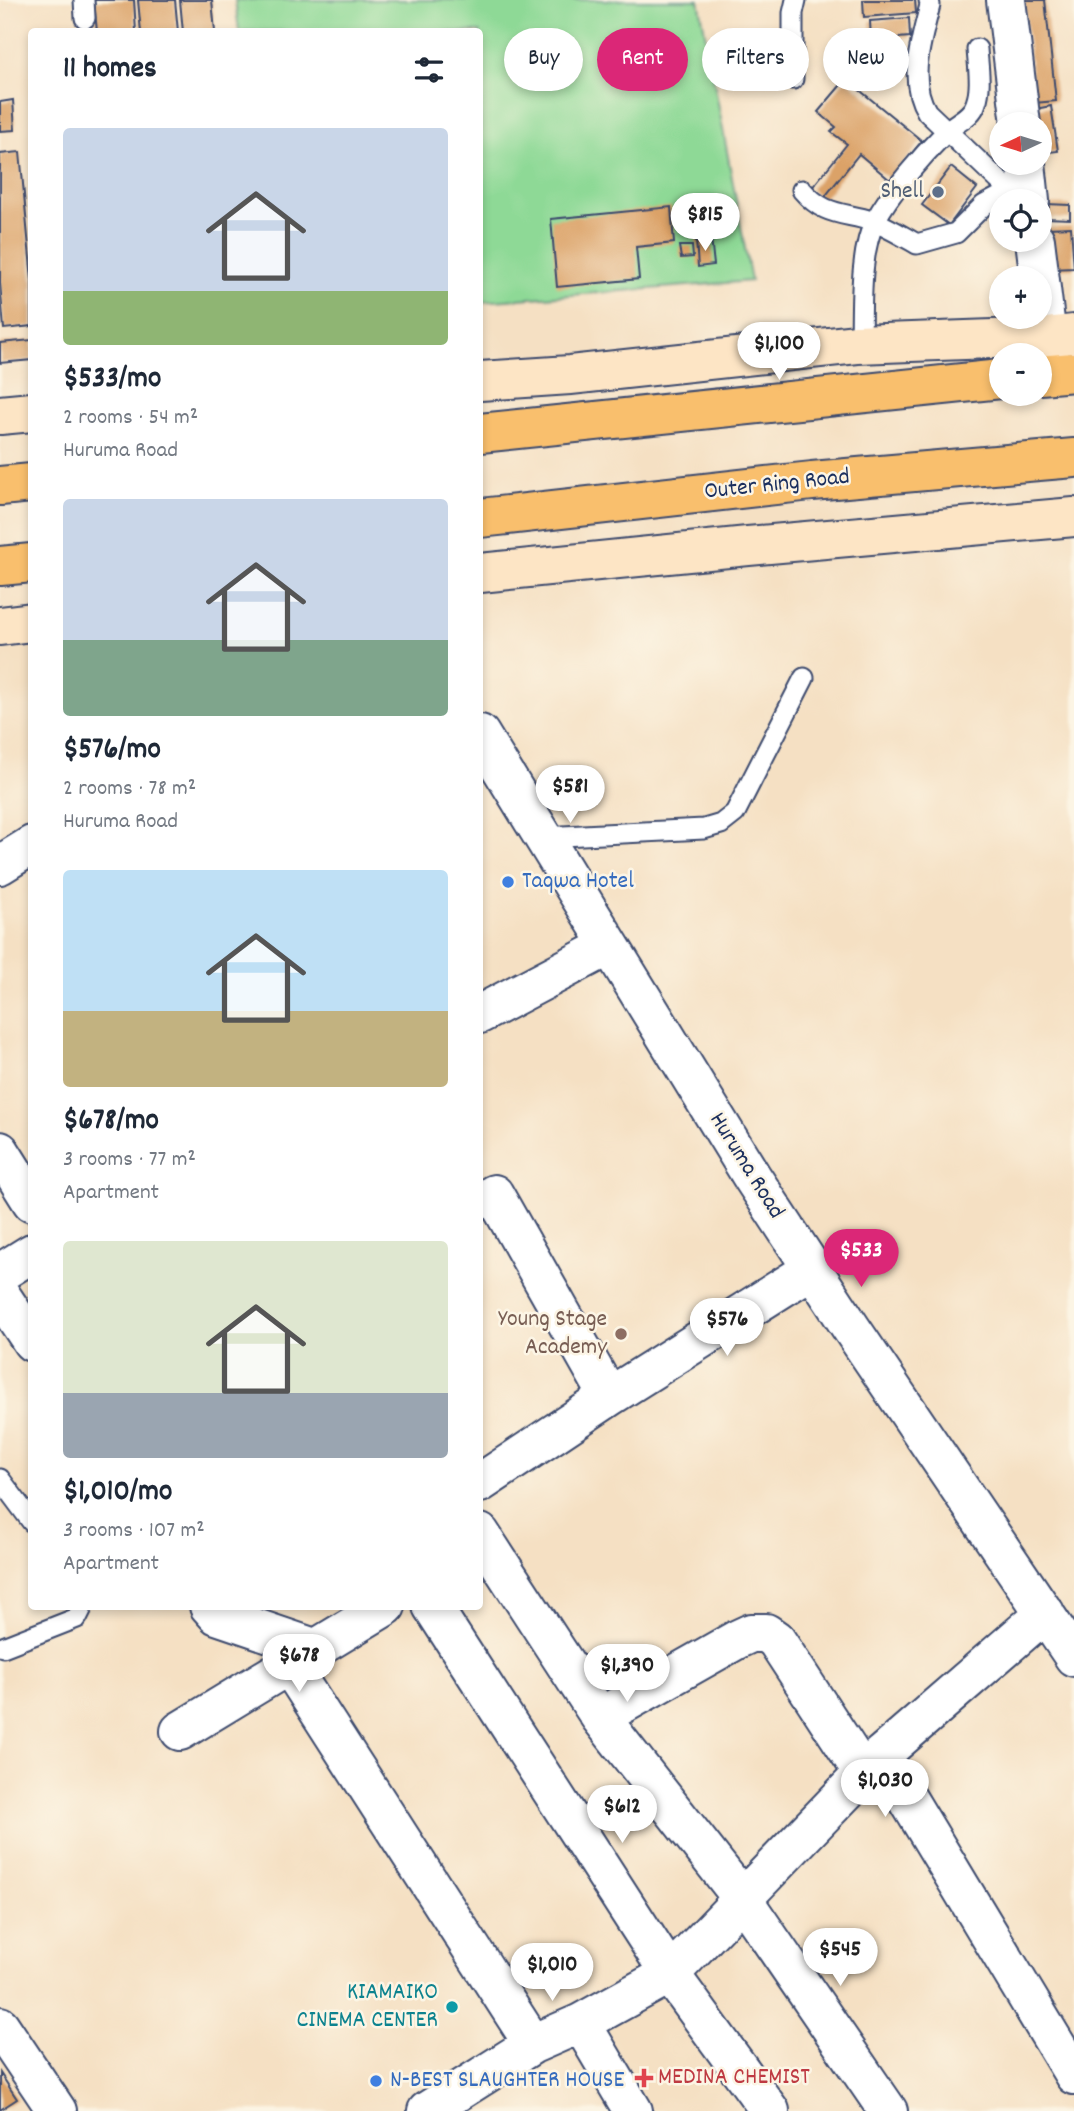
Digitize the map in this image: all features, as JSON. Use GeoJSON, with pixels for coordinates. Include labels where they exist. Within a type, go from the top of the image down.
{"type":"FeatureCollection","features":[{"type":"Feature","properties":{"kind":"main road"},"geometry":{"type":"LineString","coordinates":[[483,381],[570,375],[861,343],[1060,335]]}},
{"type":"Feature","properties":{"kind":"main road"},"geometry":{"type":"LineString","coordinates":[[1052,374],[1074,372]]}},
{"type":"Feature","properties":{"kind":"main road"},"geometry":{"type":"LineString","coordinates":[[483,433],[989,380]]}},
{"type":"Feature","properties":{"kind":"main road"},"geometry":{"type":"LineString","coordinates":[[0,415],[28,412]]}},
{"type":"Feature","properties":{"kind":"main road","name":"Outer Ring Road"},"geometry":{"type":"LineString","coordinates":[[483,518],[812,481],[1074,458]]}},
{"type":"Feature","properties":{"kind":"main road"},"geometry":{"type":"LineString","coordinates":[[0,486],[28,483]]}},
{"type":"Feature","properties":{"kind":"main road"},"geometry":{"type":"LineString","coordinates":[[483,573],[1074,517]]}},
{"type":"Feature","properties":{"kind":"main road"},"geometry":{"type":"LineString","coordinates":[[0,566],[28,563]]}},
{"type":"Feature","properties":{"kind":"main road"},"geometry":{"type":"LineString","coordinates":[[0,626],[28,622]]}},
{"type":"Feature","properties":{"kind":"street"},"geometry":{"type":"LineString","coordinates":[[1006,0],[1020,112]]}},
{"type":"Feature","properties":{"kind":"street"},"geometry":{"type":"LineString","coordinates":[[1038,252],[1060,335]]}},
{"type":"Feature","properties":{"kind":"street","name":"Huruma Road"},"geometry":{"type":"LineString","coordinates":[[483,739],[752,1177],[1074,1657]]}},
{"type":"Feature","properties":{"kind":"street"},"geometry":{"type":"LineString","coordinates":[[0,865],[28,848]]}},
{"type":"Feature","properties":{"kind":"street"},"geometry":{"type":"LineString","coordinates":[[483,1011],[609,946]]}},
{"type":"Feature","properties":{"kind":"street"},"geometry":{"type":"LineString","coordinates":[[0,1151],[28,1196]]}},
{"type":"Feature","properties":{"kind":"street"},"geometry":{"type":"LineString","coordinates":[[494,1194],[610,1398]]}},
{"type":"Feature","properties":{"kind":"street"},"geometry":{"type":"LineString","coordinates":[[0,1273],[28,1256]]}},
{"type":"Feature","properties":{"kind":"street"},"geometry":{"type":"LineString","coordinates":[[484,1471],[610,1398],[812,1269]]}},
{"type":"Feature","properties":{"kind":"street"},"geometry":{"type":"LineString","coordinates":[[0,1294],[28,1336]]}},
{"type":"Feature","properties":{"kind":"street"},"geometry":{"type":"LineString","coordinates":[[483,1538],[600,1717],[742,1898],[888,2111]]}},
{"type":"Feature","properties":{"kind":"street"},"geometry":{"type":"LineString","coordinates":[[213,1610],[217,1615],[303,1657],[533,2044]]}},
{"type":"Feature","properties":{"kind":"street"},"geometry":{"type":"LineString","coordinates":[[180,1731],[379,1610]]}},
{"type":"Feature","properties":{"kind":"street"},"geometry":{"type":"LineString","coordinates":[[435,1610],[670,1974],[769,2111]]}},
{"type":"Feature","properties":{"kind":"street"},"geometry":{"type":"LineString","coordinates":[[427,2111],[533,2044],[581,2023],[670,1974],[872,1764],[1045,1613]]}},
{"type":"Feature","properties":{"kind":"street"},"geometry":{"type":"LineString","coordinates":[[600,1717],[751,1633],[766,1633],[776,1640],[872,1764],[1074,2075]]}},
{"type":"Feature","properties":{"kind":"street"},"geometry":{"type":"LineString","coordinates":[[581,2023],[633,2111]]}},
{"type":"Feature","properties":{"kind":"street"},"geometry":{"type":"LineString","coordinates":[[0,2026],[57,2111]]}},
{"type":"Feature","properties":{"kind":"lane"},"geometry":{"type":"LineString","coordinates":[[793,28],[796,0]]}},
{"type":"Feature","properties":{"kind":"lane"},"geometry":{"type":"LineString","coordinates":[[929,0],[917,60],[920,100],[947,131],[1022,189]]}},
{"type":"Feature","properties":{"kind":"lane"},"geometry":{"type":"LineString","coordinates":[[861,343],[863,264],[874,222],[899,186],[947,131],[970,114],[976,105],[977,49]]}},
{"type":"Feature","properties":{"kind":"lane"},"geometry":{"type":"LineString","coordinates":[[802,190],[824,209],[874,222],[917,243],[956,233],[989,203]]}},
{"type":"Feature","properties":{"kind":"lane"},"geometry":{"type":"LineString","coordinates":[[542,837],[704,830],[721,824],[735,813],[804,678]]}},
{"type":"Feature","properties":{"kind":"lane"},"geometry":{"type":"LineString","coordinates":[[0,1479],[28,1517]]}},
{"type":"Feature","properties":{"kind":"lane"},"geometry":{"type":"LineString","coordinates":[[3,1647],[77,1618],[81,1610]]}},
{"type":"Feature","properties":{"kind":"green space"},"geometry":{"type":"Polygon","coordinates":[[[235,0],[699,0],[704,28],[702,28],[702,91],[716,91],[751,281],[483,302],[483,28],[239,28],[235,0]]]}},
{"type":"Feature","properties":{"kind":"building"},"geometry":{"type":"Polygon","coordinates":[[[94,0],[134,0],[136,28],[97,28],[94,0]]]}},
{"type":"Feature","properties":{"kind":"building"},"geometry":{"type":"Polygon","coordinates":[[[138,0],[175,0],[178,28],[141,28],[138,0]]]}},
{"type":"Feature","properties":{"kind":"building"},"geometry":{"type":"Polygon","coordinates":[[[180,0],[212,0],[215,28],[183,28],[180,0]]]}},
{"type":"Feature","properties":{"kind":"building"},"geometry":{"type":"Polygon","coordinates":[[[863,0],[915,0],[916,13],[864,17],[863,0]]]}},
{"type":"Feature","properties":{"kind":"building"},"geometry":{"type":"Polygon","coordinates":[[[1024,0],[1045,0],[1056,101],[1034,103],[1024,0]]]}},
{"type":"Feature","properties":{"kind":"building"},"geometry":{"type":"Polygon","coordinates":[[[909,18],[910,37],[909,28],[870,28],[870,21],[909,18]]]}},
{"type":"Feature","properties":{"kind":"building"},"geometry":{"type":"Polygon","coordinates":[[[836,91],[861,91],[922,141],[890,180],[859,154],[823,199],[811,189],[847,144],[831,132],[836,127],[818,112],[836,91]]]}},
{"type":"Feature","properties":{"kind":"building"},"geometry":{"type":"Polygon","coordinates":[[[13,100],[15,130],[0,131],[0,102],[13,100]]]}},
{"type":"Feature","properties":{"kind":"building"},"geometry":{"type":"Polygon","coordinates":[[[1051,106],[1052,112],[1036,112],[1035,109],[1051,106]]]}},
{"type":"Feature","properties":{"kind":"building"},"geometry":{"type":"Polygon","coordinates":[[[1052,112],[1058,151],[1052,152],[1052,112]]]}},
{"type":"Feature","properties":{"kind":"building"},"geometry":{"type":"Polygon","coordinates":[[[20,152],[28,237],[28,326],[4,329],[0,283],[0,154],[20,152]]]}},
{"type":"Feature","properties":{"kind":"building"},"geometry":{"type":"Polygon","coordinates":[[[951,167],[977,188],[949,225],[922,205],[951,167]]]}},
{"type":"Feature","properties":{"kind":"building"},"geometry":{"type":"Polygon","coordinates":[[[1052,204],[1070,205],[1070,219],[1052,218],[1052,204]]]}},
{"type":"Feature","properties":{"kind":"building"},"geometry":{"type":"Polygon","coordinates":[[[671,207],[674,243],[636,247],[639,279],[557,287],[551,219],[671,207]]]}},
{"type":"Feature","properties":{"kind":"building"},"geometry":{"type":"Polygon","coordinates":[[[707,212],[709,232],[694,234],[692,214],[707,212]]]}},
{"type":"Feature","properties":{"kind":"building"},"geometry":{"type":"Polygon","coordinates":[[[1071,227],[1074,268],[1052,269],[1052,266],[1049,266],[1052,228],[1071,227]]]}},
{"type":"Feature","properties":{"kind":"building"},"geometry":{"type":"Polygon","coordinates":[[[711,238],[714,265],[698,267],[696,240],[711,238]]]}},
{"type":"Feature","properties":{"kind":"building"},"geometry":{"type":"Polygon","coordinates":[[[679,246],[692,246],[693,257],[681,258],[679,246]]]}},
{"type":"Feature","properties":{"kind":"building"},"geometry":{"type":"Polygon","coordinates":[[[28,340],[28,360],[0,363],[0,343],[28,340]]]}},
{"type":"Feature","properties":{"kind":"building"},"geometry":{"type":"Polygon","coordinates":[[[0,2073],[17,2099],[0,2110],[0,2073]]]}},
{"type":"Feature","properties":{"kind":"place","name":"Shell"},"geometry":{"type":"Point","coordinates":[938,192]}},
{"type":"Feature","properties":{"kind":"place","name":"Taqwa Hotel"},"geometry":{"type":"Point","coordinates":[508,882]}},
{"type":"Feature","properties":{"kind":"place","name":"Young Stage Academy"},"geometry":{"type":"Point","coordinates":[621,1334]}},
{"type":"Feature","properties":{"kind":"place","name":"KIAMAIKO CINEMA CENTER"},"geometry":{"type":"Point","coordinates":[452,2007]}},
{"type":"Feature","properties":{"kind":"place","name":"MEDINA CHEMIST"},"geometry":{"type":"Point","coordinates":[644,2078]}},
{"type":"Feature","properties":{"kind":"place","name":"N-BEST SLAUGHTER HOUSE"},"geometry":{"type":"Point","coordinates":[376,2081]}}]}
